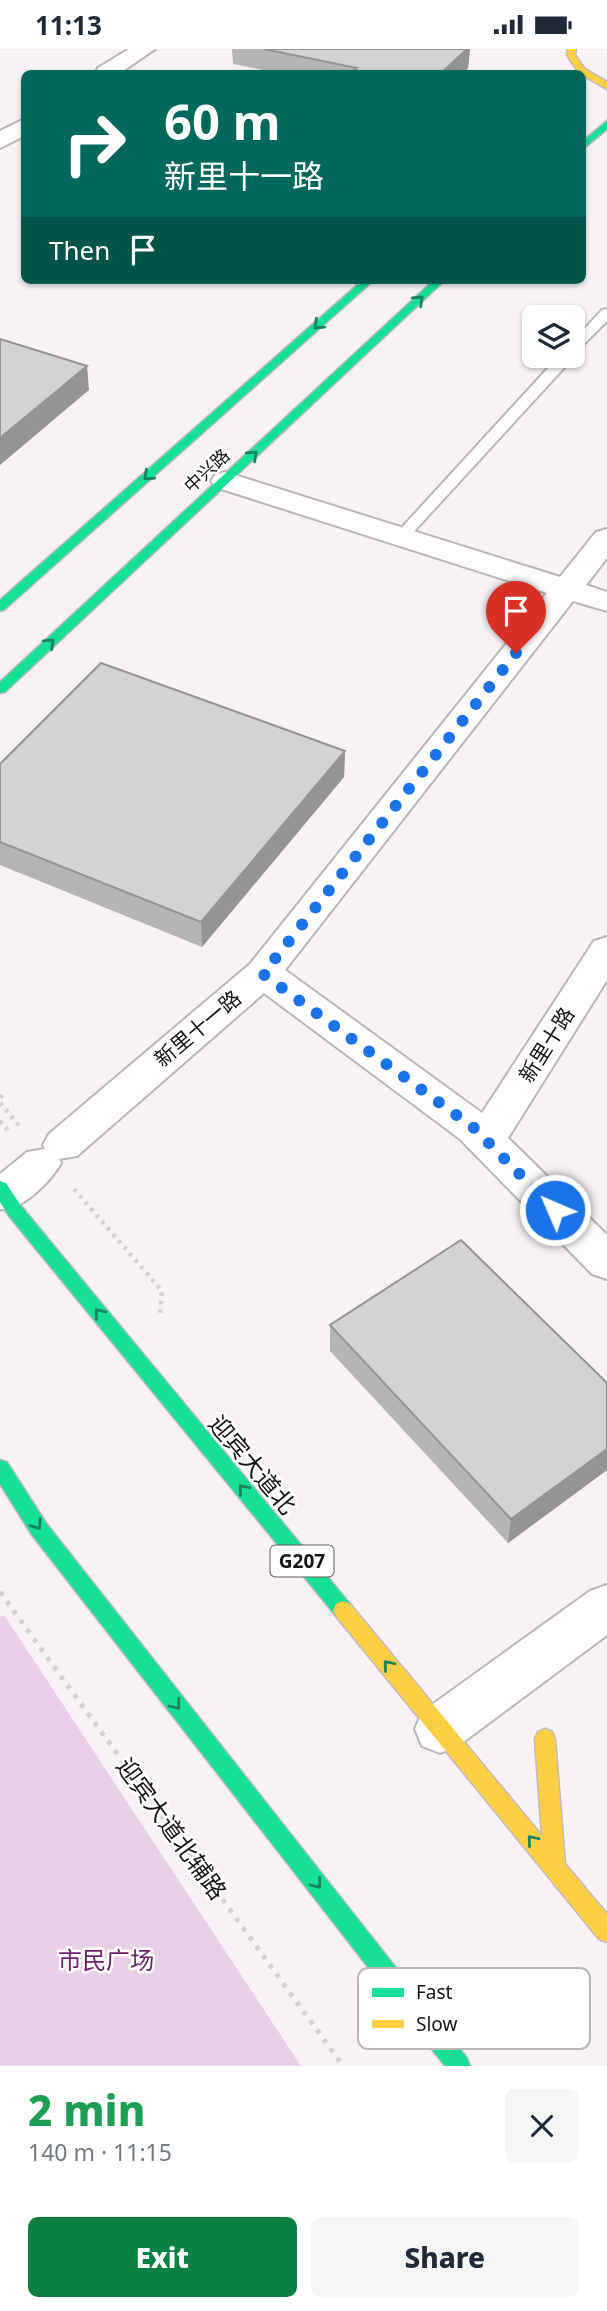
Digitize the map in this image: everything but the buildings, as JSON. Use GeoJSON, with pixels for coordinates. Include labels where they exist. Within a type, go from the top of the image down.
{"type":"FeatureCollection","features":[{"type":"Feature","properties":{"kind":"main road"},"geometry":{"type":"LineString","coordinates":[[572,49],[571,55],[581,70]]}},
{"type":"Feature","properties":{"kind":"main road"},"geometry":{"type":"LineString","coordinates":[[586,73],[607,86]]}},
{"type":"Feature","properties":{"kind":"main road"},"geometry":{"type":"LineString","coordinates":[[586,143],[607,124]]}},
{"type":"Feature","properties":{"kind":"main road","name":"中兴路"},"geometry":{"type":"LineString","coordinates":[[0,607],[364,284]]}},
{"type":"Feature","properties":{"kind":"main road","name":"中兴路"},"geometry":{"type":"LineString","coordinates":[[0,689],[436,284]]}},
{"type":"Feature","properties":{"kind":"main road","name":"迎宾大道北"},"geometry":{"type":"LineString","coordinates":[[2,1191],[23,1221],[607,1931]]}},
{"type":"Feature","properties":{"kind":"main road"},"geometry":{"type":"LineString","coordinates":[[0,1468],[38,1529],[382,1968]]}},
{"type":"Feature","properties":{"kind":"main road"},"geometry":{"type":"LineString","coordinates":[[545,1739],[555,1868]]}},
{"type":"Feature","properties":{"kind":"main road"},"geometry":{"type":"LineString","coordinates":[[446,2049],[459,2066]]}},
{"type":"Feature","properties":{"kind":"street"},"geometry":{"type":"LineString","coordinates":[[111,70],[144,49]]}},
{"type":"Feature","properties":{"kind":"street"},"geometry":{"type":"LineString","coordinates":[[0,141],[21,128]]}},
{"type":"Feature","properties":{"kind":"street"},"geometry":{"type":"LineString","coordinates":[[225,481],[607,601]]}},
{"type":"Feature","properties":{"kind":"street","name":"新里十一路"},"geometry":{"type":"LineString","coordinates":[[2,1191],[51,1157],[263,974],[607,538]]}},
{"type":"Feature","properties":{"kind":"street","name":"新里十路"},"geometry":{"type":"LineString","coordinates":[[486,1140],[607,950]]}},
{"type":"Feature","properties":{"kind":"street"},"geometry":{"type":"LineString","coordinates":[[263,974],[474,1128],[607,1262]]}},
{"type":"Feature","properties":{"kind":"street"},"geometry":{"type":"LineString","coordinates":[[440,1729],[607,1607]]}},
{"type":"Feature","properties":{"kind":"lane"},"geometry":{"type":"LineString","coordinates":[[585,337],[607,313]]}},
{"type":"Feature","properties":{"kind":"lane"},"geometry":{"type":"LineString","coordinates":[[401,537],[556,368]]}},
{"type":"Feature","properties":{"kind":"path"},"geometry":{"type":"LineString","coordinates":[[0,1103],[51,1157],[162,1291],[160,1313]]}},
{"type":"Feature","properties":{"kind":"path","name":"迎宾大道北辅路"},"geometry":{"type":"LineString","coordinates":[[0,1592],[343,2066]]}},
{"type":"Feature","properties":{"kind":"green space","name":"市民广场"},"geometry":{"type":"Polygon","coordinates":[[[4,1615],[301,2066],[0,2066],[0,1617],[4,1615]]]}},
{"type":"Feature","properties":{"kind":"traffic: fast"},"geometry":{"type":"LineString","coordinates":[[586,143],[607,124]]}},
{"type":"Feature","properties":{"kind":"traffic: fast"},"geometry":{"type":"LineString","coordinates":[[0,607],[364,284]]}},
{"type":"Feature","properties":{"kind":"traffic: fast"},"geometry":{"type":"LineString","coordinates":[[0,689],[436,284]]}},
{"type":"Feature","properties":{"kind":"traffic: fast"},"geometry":{"type":"LineString","coordinates":[[0,1188],[15,1211],[343,1610]]}},
{"type":"Feature","properties":{"kind":"traffic: fast"},"geometry":{"type":"LineString","coordinates":[[0,1468],[39,1529],[382,1968]]}},
{"type":"Feature","properties":{"kind":"traffic: fast"},"geometry":{"type":"LineString","coordinates":[[446,2049],[459,2066]]}},
{"type":"Feature","properties":{"kind":"traffic: slow"},"geometry":{"type":"LineString","coordinates":[[572,49],[571,55],[581,70]]}},
{"type":"Feature","properties":{"kind":"traffic: slow"},"geometry":{"type":"LineString","coordinates":[[586,73],[607,86]]}},
{"type":"Feature","properties":{"kind":"traffic: slow"},"geometry":{"type":"LineString","coordinates":[[343,1610],[607,1931]]}},
{"type":"Feature","properties":{"kind":"traffic: slow"},"geometry":{"type":"LineString","coordinates":[[545,1739],[555,1868]]}},
{"type":"Feature","properties":{"kind":"route"},"geometry":{"type":"LineString","coordinates":[[516,653],[263,974],[474,1128],[555,1210]]}}]}
